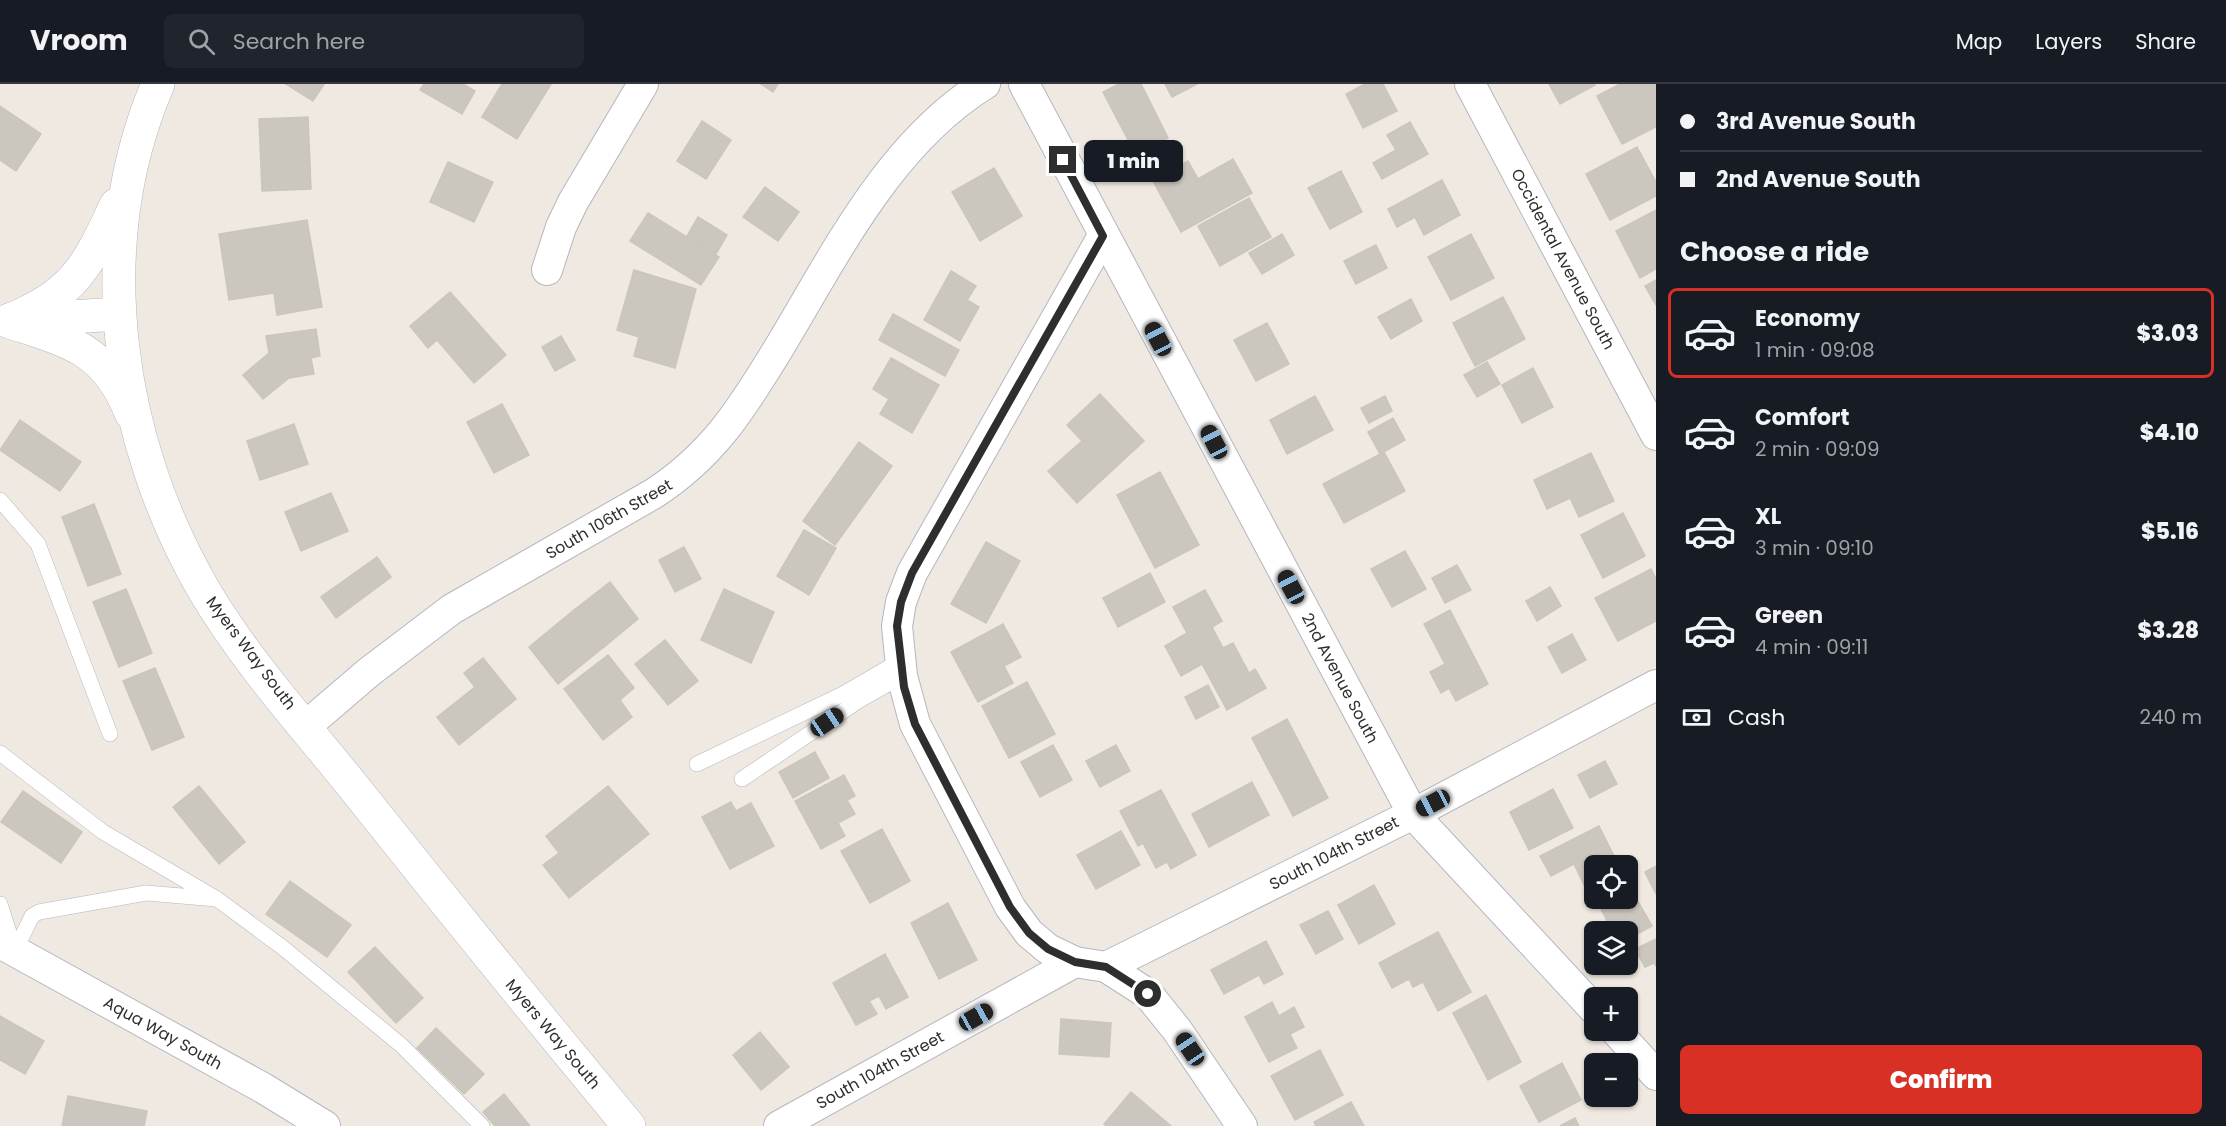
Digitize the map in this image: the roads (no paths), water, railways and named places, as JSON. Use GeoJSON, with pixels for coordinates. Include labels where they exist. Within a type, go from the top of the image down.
{"type":"FeatureCollection","features":[{"type":"Feature","properties":{"kind":"main road","name":"Myers Way South"},"geometry":{"type":"LineString","coordinates":[[158,84],[126,184],[119,257],[118,314],[126,370],[142,440],[165,510],[206,592],[255,663],[477,943],[629,1126]]}},
{"type":"Feature","properties":{"kind":"main road"},"geometry":{"type":"LineString","coordinates":[[3,322],[38,310],[73,281],[89,261],[126,184]]}},
{"type":"Feature","properties":{"kind":"main road"},"geometry":{"type":"LineString","coordinates":[[3,322],[118,314]]}},
{"type":"Feature","properties":{"kind":"main road"},"geometry":{"type":"LineString","coordinates":[[3,322],[75,345],[98,360],[121,388],[142,440]]}},
{"type":"Feature","properties":{"kind":"street"},"geometry":{"type":"LineString","coordinates":[[547,270],[561,226],[573,202],[643,84]]}},
{"type":"Feature","properties":{"kind":"street","name":"South 106th Street"},"geometry":{"type":"LineString","coordinates":[[306,726],[376,665],[452,609],[653,494],[681,476],[703,456],[738,414],[865,206],[920,138],[965,96],[985,84]]}},
{"type":"Feature","properties":{"kind":"street","name":"2nd Avenue South"},"geometry":{"type":"LineString","coordinates":[[1024,84],[1413,814],[1584,998]]}},
{"type":"Feature","properties":{"kind":"street","name":"Occidental Avenue South"},"geometry":{"type":"LineString","coordinates":[[1470,84],[1656,435]]}},
{"type":"Feature","properties":{"kind":"street"},"geometry":{"type":"LineString","coordinates":[[1103,236],[912,573],[901,602],[897,626],[901,668],[915,724],[1010,907],[1029,933],[1048,949],[1075,962],[1106,967],[1148,994],[1177,1030],[1242,1126]]}},
{"type":"Feature","properties":{"kind":"street","name":"South 104th Street"},"geometry":{"type":"LineString","coordinates":[[1106,967],[1413,814],[1656,685]]}},
{"type":"Feature","properties":{"kind":"street","name":"Aqua Way South"},"geometry":{"type":"LineString","coordinates":[[7,947],[263,1088],[325,1126]]}},
{"type":"Feature","properties":{"kind":"street","name":"South 104th Street"},"geometry":{"type":"LineString","coordinates":[[780,1126],[1075,962]]}},
{"type":"Feature","properties":{"kind":"street"},"geometry":{"type":"LineString","coordinates":[[1625,1041],[1656,1075]]}},
{"type":"Feature","properties":{"kind":"lane"},"geometry":{"type":"LineString","coordinates":[[0,500],[38,544],[110,734]]}},
{"type":"Feature","properties":{"kind":"lane"},"geometry":{"type":"LineString","coordinates":[[697,764],[901,668]]}},
{"type":"Feature","properties":{"kind":"lane"},"geometry":{"type":"LineString","coordinates":[[741,779],[858,701],[901,668]]}},
{"type":"Feature","properties":{"kind":"lane"},"geometry":{"type":"LineString","coordinates":[[0,753],[103,832],[217,899],[282,947],[401,1045],[482,1126]]}},
{"type":"Feature","properties":{"kind":"lane"},"geometry":{"type":"LineString","coordinates":[[7,947],[32,916],[39,912],[146,893],[217,899]]}},
{"type":"Feature","properties":{"kind":"lane"},"geometry":{"type":"LineString","coordinates":[[0,904],[7,947]]}}]}
